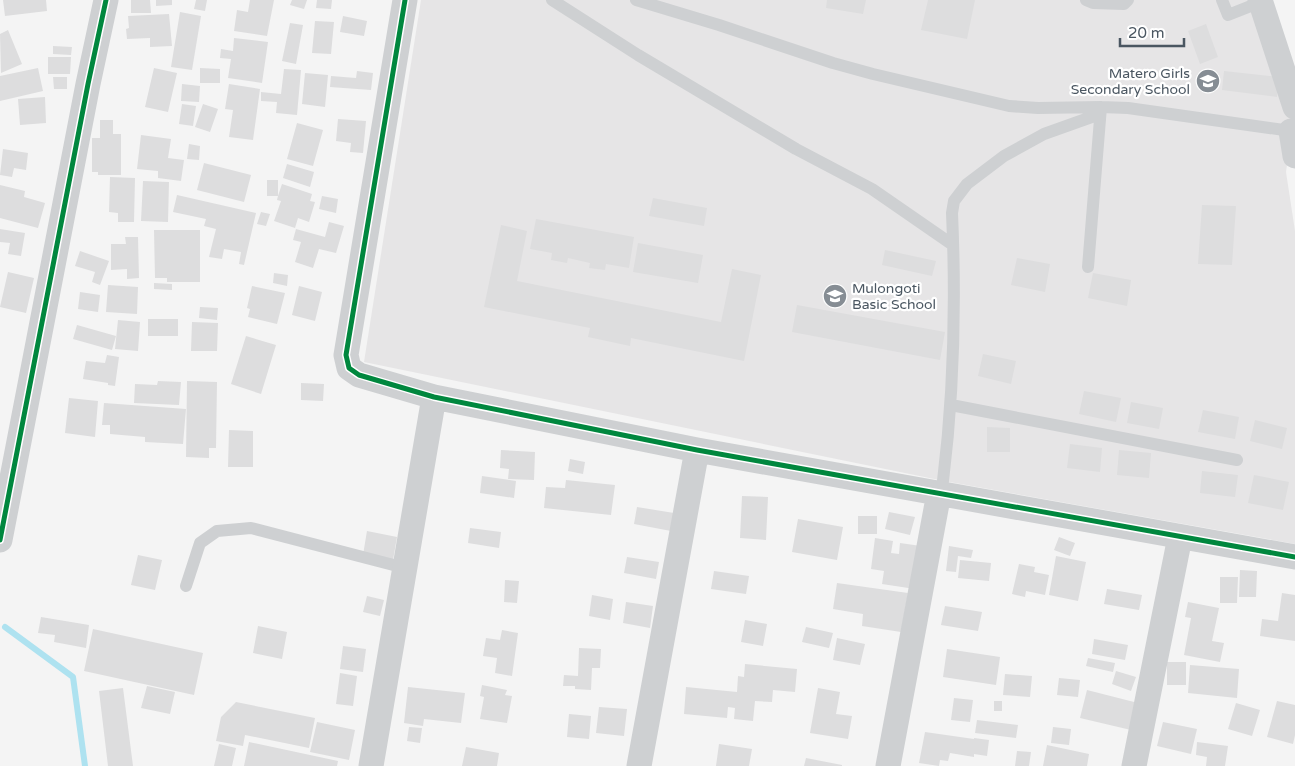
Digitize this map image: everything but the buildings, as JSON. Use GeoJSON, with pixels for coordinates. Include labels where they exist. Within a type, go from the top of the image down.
{"type":"FeatureCollection","features":[{"type":"Feature","properties":{"kind":"street"},"geometry":{"type":"LineString","coordinates":[[0,540],[106,0]]}},
{"type":"Feature","properties":{"kind":"street"},"geometry":{"type":"LineString","coordinates":[[405,0],[346,355],[349,368],[359,375],[434,397],[697,450],[1295,557]]}},
{"type":"Feature","properties":{"kind":"street"},"geometry":{"type":"LineString","coordinates":[[1260,1],[1295,107]]}},
{"type":"Feature","properties":{"kind":"street"},"geometry":{"type":"LineString","coordinates":[[1293,132],[1295,156]]}},
{"type":"Feature","properties":{"kind":"street"},"geometry":{"type":"LineString","coordinates":[[370,766],[434,397]]}},
{"type":"Feature","properties":{"kind":"street"},"geometry":{"type":"LineString","coordinates":[[639,766],[697,450]]}},
{"type":"Feature","properties":{"kind":"street"},"geometry":{"type":"LineString","coordinates":[[888,766],[939,493]]}},
{"type":"Feature","properties":{"kind":"street"},"geometry":{"type":"LineString","coordinates":[[1134,766],[1180,537]]}},
{"type":"Feature","properties":{"kind":"lane"},"geometry":{"type":"LineString","coordinates":[[552,0],[638,55],[796,149],[872,189],[953,245]]}},
{"type":"Feature","properties":{"kind":"lane"},"geometry":{"type":"LineString","coordinates":[[636,0],[720,25],[833,63],[1009,106],[1100,110],[1128,108],[1293,132]]}},
{"type":"Feature","properties":{"kind":"lane"},"geometry":{"type":"LineString","coordinates":[[1086,0],[1093,3],[1124,4],[1128,0]]}},
{"type":"Feature","properties":{"kind":"lane"},"geometry":{"type":"LineString","coordinates":[[1222,0],[1228,15],[1260,1]]}},
{"type":"Feature","properties":{"kind":"lane"},"geometry":{"type":"LineString","coordinates":[[939,493],[943,481],[951,405],[954,339],[952,213],[954,201],[967,184],[1004,156],[1044,134],[1100,110]]}},
{"type":"Feature","properties":{"kind":"lane"},"geometry":{"type":"LineString","coordinates":[[1088,267],[1100,110]]}},
{"type":"Feature","properties":{"kind":"lane"},"geometry":{"type":"LineString","coordinates":[[951,405],[1237,460]]}},
{"type":"Feature","properties":{"kind":"lane"},"geometry":{"type":"LineString","coordinates":[[186,586],[200,543],[217,531],[251,528],[405,568]]}},
{"type":"Feature","properties":{"kind":"shaded area","name":"Mulongoti Basic School"},"geometry":{"type":"Polygon","coordinates":[[[421,0],[1255,0],[1294,116],[1286,172],[1295,231],[1295,544],[944,481],[364,362],[421,0]]]}},
{"type":"Feature","properties":{"kind":"waterway"},"geometry":{"type":"LineString","coordinates":[[5,627],[73,677],[85,766]]}},
{"type":"Feature","properties":{"kind":"cycle path"},"geometry":{"type":"LineString","coordinates":[[0,540],[106,0]]}},
{"type":"Feature","properties":{"kind":"cycle path"},"geometry":{"type":"LineString","coordinates":[[405,0],[346,355],[349,368],[359,375],[434,397],[697,450],[1295,557]]}},
{"type":"Feature","properties":{"kind":"place","name":"Matero Girls Secondary School"},"geometry":{"type":"Point","coordinates":[1208,81]}},
{"type":"Feature","properties":{"kind":"place","name":"Mulongoti Basic School"},"geometry":{"type":"Point","coordinates":[835,296]}}]}
